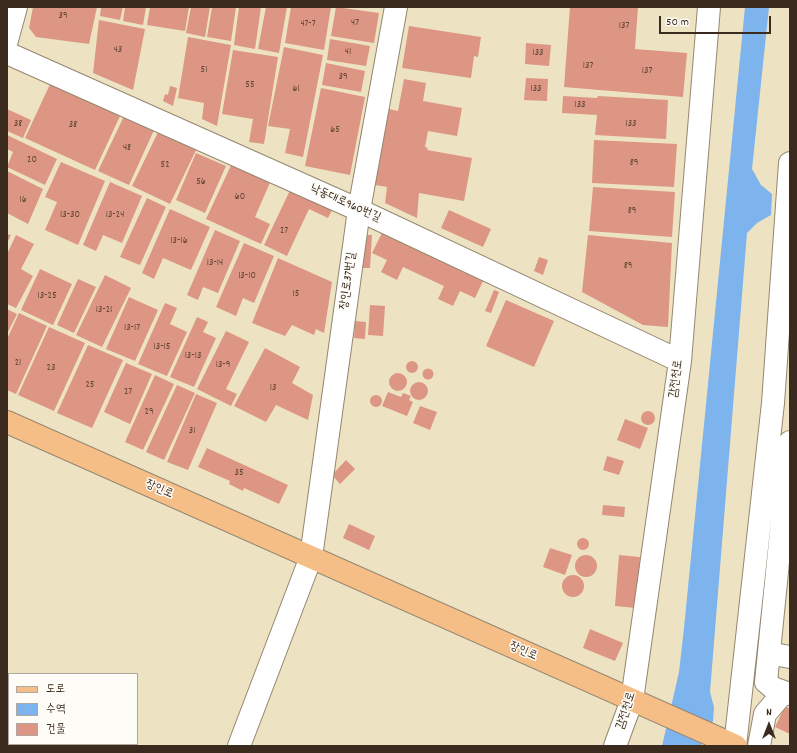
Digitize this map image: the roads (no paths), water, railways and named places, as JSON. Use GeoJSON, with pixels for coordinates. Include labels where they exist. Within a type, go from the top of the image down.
{"type":"FeatureCollection","features":[{"type":"Feature","properties":{"kind":"main road","name":"장인로"},"geometry":{"type":"LineString","coordinates":[[7,422],[733,745]]}},
{"type":"Feature","properties":{"kind":"street"},"geometry":{"type":"LineString","coordinates":[[7,40],[16,7]]}},
{"type":"Feature","properties":{"kind":"street","name":"장인로37번길"},"geometry":{"type":"LineString","coordinates":[[311,557],[359,210],[396,7]]}},
{"type":"Feature","properties":{"kind":"street","name":"감전천로"},"geometry":{"type":"LineString","coordinates":[[615,746],[639,703],[680,361],[709,7]]}},
{"type":"Feature","properties":{"kind":"street","name":"낙동대로960번길"},"geometry":{"type":"LineString","coordinates":[[7,53],[359,210],[680,361]]}},
{"type":"Feature","properties":{"kind":"street"},"geometry":{"type":"LineString","coordinates":[[733,745],[782,407],[790,163]]}},
{"type":"Feature","properties":{"kind":"street"},"geometry":{"type":"LineString","coordinates":[[759,746],[765,714],[787,693],[773,688],[766,682],[784,626],[782,589],[790,442]]}},
{"type":"Feature","properties":{"kind":"street"},"geometry":{"type":"LineString","coordinates":[[239,746],[311,557]]}},
{"type":"Feature","properties":{"kind":"water"},"geometry":{"type":"Polygon","coordinates":[[[745,7],[769,7],[752,169],[761,185],[772,194],[771,215],[757,223],[747,233],[710,692],[714,707],[713,721],[701,746],[662,746],[679,672],[684,628],[745,7]]]}}]}
